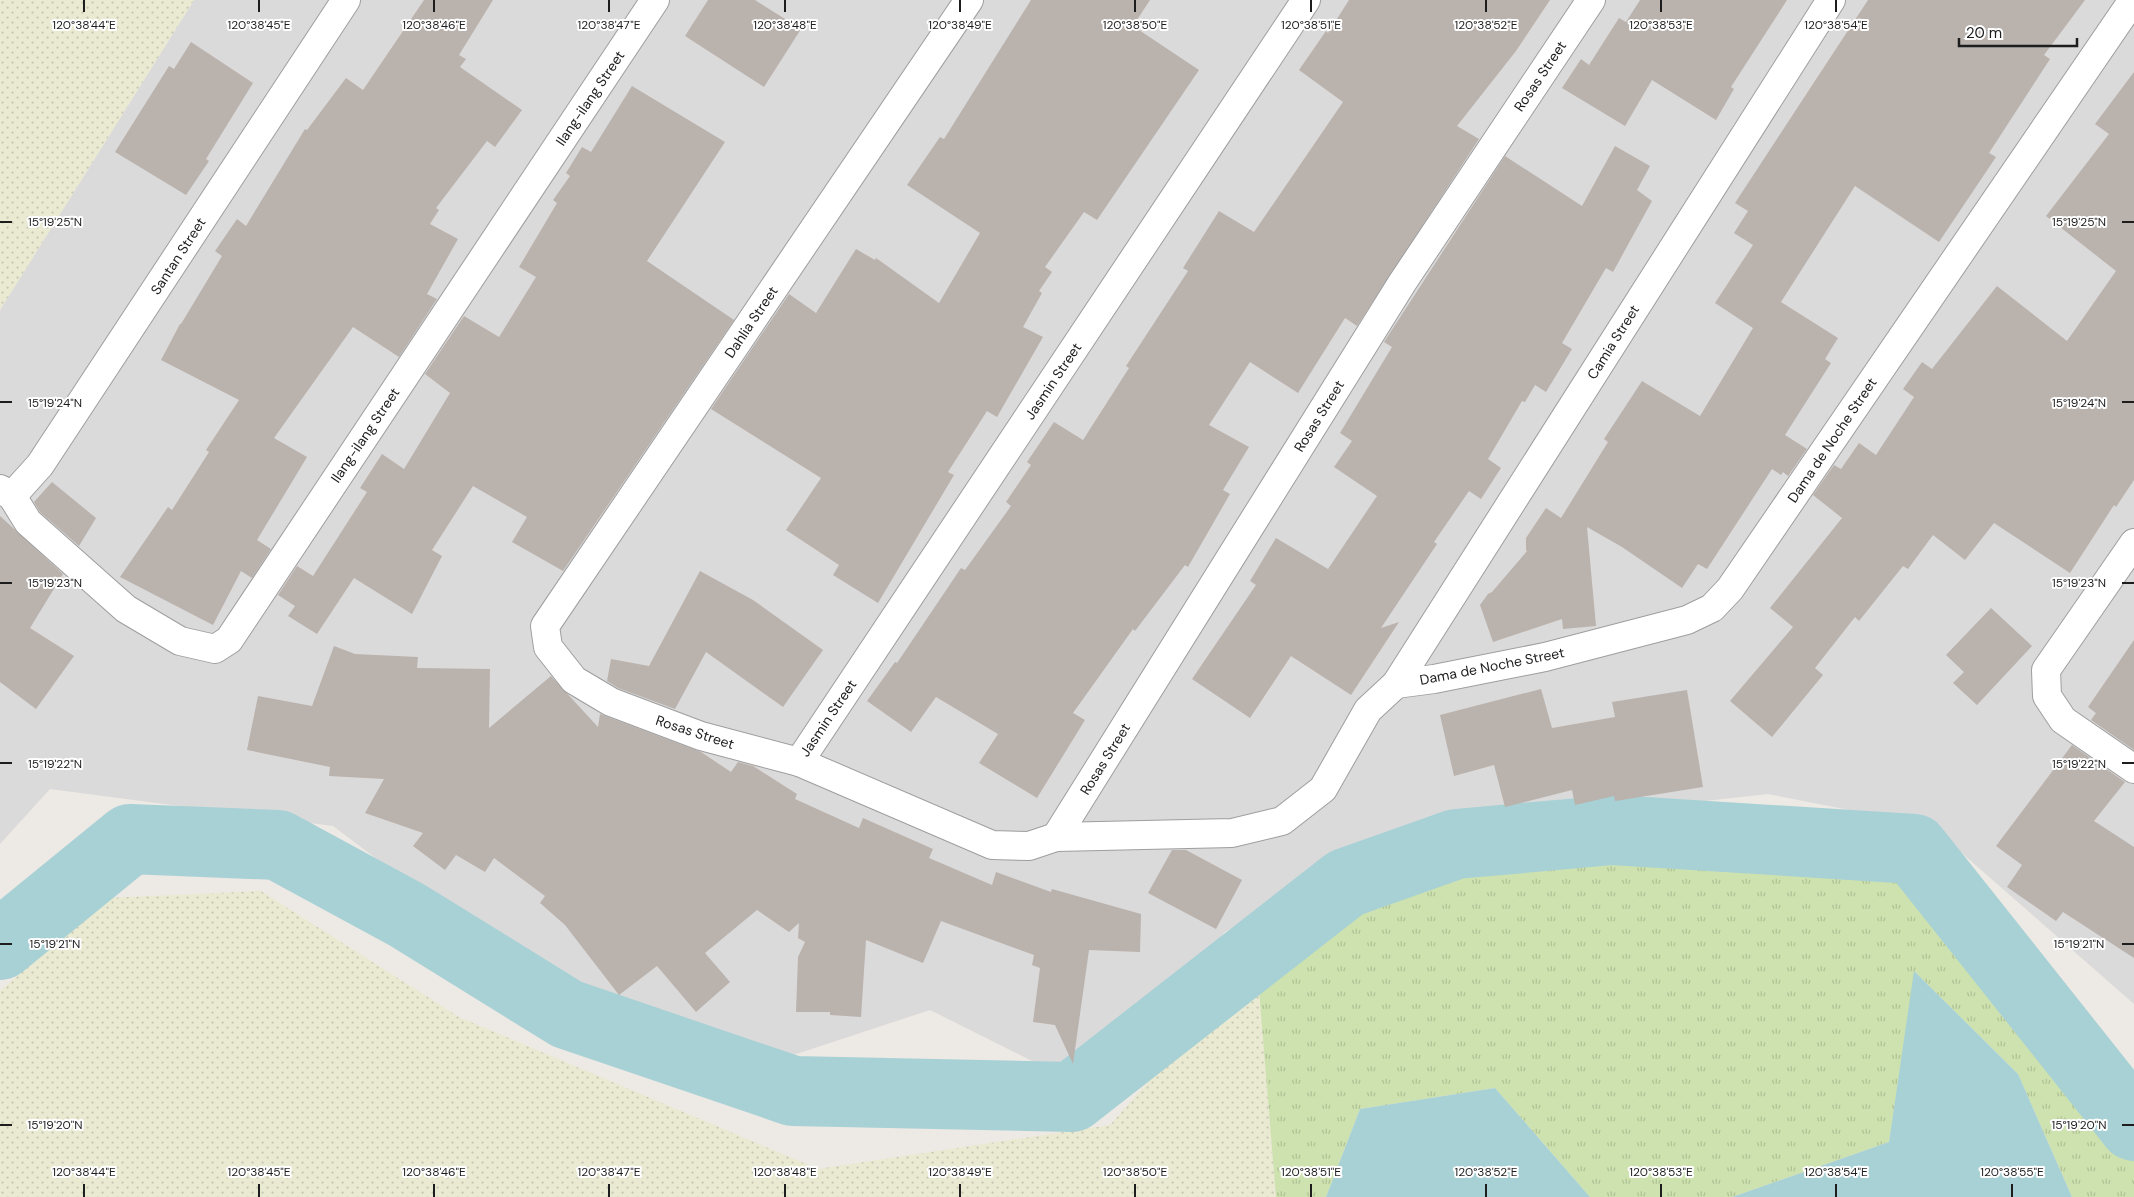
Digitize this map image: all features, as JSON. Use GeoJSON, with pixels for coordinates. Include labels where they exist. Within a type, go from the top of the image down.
{"type":"FeatureCollection","features":[{"type":"Feature","properties":{"kind":"street","name":"Santan Street"},"geometry":{"type":"LineString","coordinates":[[6,492],[40,466],[346,0]]}},
{"type":"Feature","properties":{"kind":"street","name":"Ilang-ilang Street"},"geometry":{"type":"LineString","coordinates":[[6,492],[28,522],[126,609],[180,641],[215,649],[229,640],[655,0]]}},
{"type":"Feature","properties":{"kind":"street","name":"Dahlia Street"},"geometry":{"type":"LineString","coordinates":[[548,647],[545,626],[969,0]]}},
{"type":"Feature","properties":{"kind":"street","name":"Jasmin Street"},"geometry":{"type":"LineString","coordinates":[[799,762],[1306,0]]}},
{"type":"Feature","properties":{"kind":"street","name":"Rosas Street"},"geometry":{"type":"LineString","coordinates":[[1056,837],[1402,283],[1591,0]]}},
{"type":"Feature","properties":{"kind":"street","name":"Camia Street"},"geometry":{"type":"LineString","coordinates":[[1232,833],[1282,821],[1323,789],[1368,710],[1396,684],[1831,0]]}},
{"type":"Feature","properties":{"kind":"street","name":"Dama de Noche Street"},"geometry":{"type":"LineString","coordinates":[[1396,684],[1434,679],[1545,657],[1686,620],[1712,608],[1730,589],[2132,0]]}},
{"type":"Feature","properties":{"kind":"street"},"geometry":{"type":"LineString","coordinates":[[2134,543],[2046,670],[2047,696],[2063,720],[2134,769]]}},
{"type":"Feature","properties":{"kind":"street","name":"Rosas Street"},"geometry":{"type":"LineString","coordinates":[[548,647],[574,680],[611,702],[701,736],[799,762],[992,845],[1029,846],[1056,837],[1232,833]]}},
{"type":"Feature","properties":{"kind":"shaded area"},"geometry":{"type":"Polygon","coordinates":[[[194,0],[2134,0],[2134,1004],[1931,826],[1768,794],[1507,823],[1321,876],[1225,932],[1108,1058],[1064,1077],[930,1010],[775,1061],[508,958],[333,826],[50,789],[0,844],[0,310],[194,0]]]}},
{"type":"Feature","properties":{"kind":"green space"},"geometry":{"type":"Polygon","coordinates":[[[0,0],[194,0],[0,310],[0,0]]]}},
{"type":"Feature","properties":{"kind":"green space"},"geometry":{"type":"Polygon","coordinates":[[[1613,830],[1914,849],[2134,1126],[2134,1197],[2072,1197],[2018,1074],[1915,972],[1889,1142],[1732,1197],[1590,1197],[1495,1088],[1360,1109],[1326,1197],[1276,1197],[1258,978],[1386,894],[1613,830]]]}},
{"type":"Feature","properties":{"kind":"green space"},"geometry":{"type":"Polygon","coordinates":[[[261,891],[459,1017],[818,1169],[1110,1125],[1187,1038],[1258,978],[1276,1197],[0,1197],[0,991],[107,898],[261,891]]]}},
{"type":"Feature","properties":{"kind":"water"},"geometry":{"type":"Polygon","coordinates":[[[1914,971],[2018,1074],[2072,1197],[1732,1197],[1889,1142],[1914,971]]]}},
{"type":"Feature","properties":{"kind":"water"},"geometry":{"type":"Polygon","coordinates":[[[1495,1088],[1590,1197],[1326,1197],[1360,1109],[1495,1088]]]}},
{"type":"Feature","properties":{"kind":"building"},"geometry":{"type":"Polygon","coordinates":[[[424,0],[493,0],[459,55],[466,59],[460,67],[522,110],[495,147],[487,141],[436,208],[439,210],[430,224],[458,239],[427,294],[437,299],[399,357],[353,327],[274,438],[307,457],[257,540],[271,549],[252,578],[241,571],[213,625],[120,577],[168,507],[172,510],[209,452],[206,450],[239,400],[161,360],[180,324],[222,256],[215,251],[237,219],[246,226],[305,129],[307,130],[346,78],[363,90],[424,0]]]}},
{"type":"Feature","properties":{"kind":"building"},"geometry":{"type":"Polygon","coordinates":[[[708,0],[755,0],[801,29],[764,87],[685,36],[708,0]]]}},
{"type":"Feature","properties":{"kind":"building"},"geometry":{"type":"Polygon","coordinates":[[[1031,0],[1150,0],[1133,26],[1199,70],[1097,220],[1084,212],[1045,267],[1052,272],[1039,291],[1042,293],[1023,327],[1043,337],[997,417],[987,411],[948,472],[954,475],[878,603],[833,575],[839,565],[786,530],[821,478],[711,409],[789,294],[816,313],[856,249],[875,260],[876,258],[939,303],[980,233],[907,185],[940,137],[944,139],[1031,0]]]}},
{"type":"Feature","properties":{"kind":"building"},"geometry":{"type":"Polygon","coordinates":[[[1349,0],[1550,0],[1516,51],[1457,126],[1479,139],[1357,326],[1345,318],[1298,393],[1250,362],[1209,425],[1249,447],[1223,490],[1230,494],[1188,567],[1185,565],[1135,631],[1133,629],[1073,713],[1085,720],[1037,798],[979,763],[998,734],[936,697],[911,732],[867,701],[895,662],[897,663],[961,568],[965,570],[1011,506],[1006,502],[1031,465],[1027,462],[1054,422],[1083,440],[1129,368],[1126,366],[1188,271],[1183,268],[1219,211],[1254,232],[1343,102],[1299,70],[1326,31],[1328,33],[1349,0]]]}},
{"type":"Feature","properties":{"kind":"building"},"geometry":{"type":"Polygon","coordinates":[[[1640,0],[1787,0],[1731,87],[1734,89],[1716,120],[1652,80],[1625,126],[1562,88],[1581,59],[1589,65],[1619,18],[1626,22],[1640,0]]]}},
{"type":"Feature","properties":{"kind":"building"},"geometry":{"type":"Polygon","coordinates":[[[1868,0],[2085,0],[2044,55],[2050,59],[1989,153],[1996,157],[1939,242],[1855,186],[1781,302],[1838,338],[1825,359],[1831,363],[1785,435],[1807,449],[1788,476],[1783,472],[1781,475],[1772,469],[1707,569],[1698,564],[1682,588],[1622,547],[1587,527],[1596,626],[1563,629],[1562,619],[1493,642],[1480,605],[1527,551],[1526,538],[1546,508],[1561,518],[1608,442],[1604,439],[1642,381],[1700,416],[1753,328],[1715,303],[1753,245],[1734,233],[1748,211],[1735,203],[1868,0]]]}},
{"type":"Feature","properties":{"kind":"building"},"geometry":{"type":"Polygon","coordinates":[[[191,42],[253,83],[206,159],[209,161],[186,195],[115,152],[169,66],[174,69],[191,42]]]}},
{"type":"Feature","properties":{"kind":"building"},"geometry":{"type":"Polygon","coordinates":[[[2134,72],[2134,480],[2116,507],[2114,505],[2070,573],[1994,523],[1965,560],[1933,535],[1908,569],[1903,566],[1859,621],[1855,617],[1815,668],[1823,675],[1772,737],[1730,701],[1793,627],[1770,608],[1842,518],[1813,495],[1834,465],[1841,469],[1859,443],[1876,455],[1914,397],[1903,389],[1922,362],[1932,369],[1997,286],[2067,341],[2116,271],[2046,216],[2109,134],[2095,124],[2134,72]]]}},
{"type":"Feature","properties":{"kind":"building"},"geometry":{"type":"Polygon","coordinates":[[[632,86],[725,142],[647,261],[734,320],[563,571],[512,542],[527,517],[473,486],[432,550],[442,556],[412,614],[354,578],[317,634],[288,616],[295,606],[278,595],[297,566],[313,576],[367,492],[360,488],[382,454],[404,469],[450,393],[425,374],[464,316],[499,337],[536,277],[519,267],[557,203],[553,200],[570,176],[566,173],[582,147],[591,152],[632,86]]]}},
{"type":"Feature","properties":{"kind":"building"},"geometry":{"type":"Polygon","coordinates":[[[1615,146],[1650,166],[1637,190],[1652,201],[1613,272],[1606,268],[1562,343],[1572,349],[1546,392],[1535,385],[1525,402],[1522,401],[1488,459],[1501,468],[1481,499],[1469,491],[1434,542],[1437,544],[1381,628],[1399,622],[1351,695],[1291,656],[1250,718],[1192,679],[1256,585],[1250,581],[1276,538],[1328,569],[1377,496],[1334,467],[1352,441],[1340,433],[1392,347],[1384,342],[1505,156],[1582,206],[1615,146]]]}},
{"type":"Feature","properties":{"kind":"building"},"geometry":{"type":"Polygon","coordinates":[[[52,482],[96,518],[79,546],[40,512],[34,502],[52,482]]]}},
{"type":"Feature","properties":{"kind":"building"},"geometry":{"type":"Polygon","coordinates":[[[0,516],[63,574],[30,628],[74,656],[36,709],[0,682],[0,516]]]}},
{"type":"Feature","properties":{"kind":"building"},"geometry":{"type":"Polygon","coordinates":[[[700,571],[753,600],[823,650],[783,707],[706,652],[675,709],[618,688],[607,681],[611,659],[649,666],[700,571]]]}},
{"type":"Feature","properties":{"kind":"building"},"geometry":{"type":"Polygon","coordinates":[[[1991,608],[2032,646],[1977,705],[1953,683],[1964,672],[1946,655],[1991,608]]]}},
{"type":"Feature","properties":{"kind":"building"},"geometry":{"type":"Polygon","coordinates":[[[2134,640],[2134,750],[2091,720],[2096,713],[2088,707],[2134,640]]]}},
{"type":"Feature","properties":{"kind":"building"},"geometry":{"type":"Polygon","coordinates":[[[334,646],[355,654],[418,657],[417,668],[490,669],[489,728],[551,676],[598,727],[600,714],[701,752],[731,772],[738,762],[753,766],[797,794],[795,799],[859,828],[863,818],[933,849],[929,858],[992,885],[996,872],[1051,892],[1052,889],[1141,914],[1140,952],[1089,950],[1073,1064],[1055,1025],[1033,1022],[1040,968],[1032,965],[1034,955],[941,921],[923,963],[866,940],[861,1017],[830,1015],[830,1012],[796,1012],[798,957],[805,942],[798,938],[799,923],[789,932],[757,910],[705,953],[730,982],[696,1012],[657,966],[619,995],[565,925],[540,903],[545,896],[494,858],[485,872],[456,855],[445,870],[413,846],[423,833],[365,813],[384,779],[329,776],[330,767],[247,750],[258,696],[312,706],[334,646]]]}},
{"type":"Feature","properties":{"kind":"building"},"geometry":{"type":"Polygon","coordinates":[[[1541,689],[1552,728],[1615,717],[1612,702],[1687,690],[1703,787],[1615,801],[1614,796],[1575,805],[1572,790],[1505,807],[1494,765],[1454,776],[1440,715],[1541,689]]]}},
{"type":"Feature","properties":{"kind":"building"},"geometry":{"type":"Polygon","coordinates":[[[2072,745],[2125,782],[2094,821],[2134,847],[2134,958],[2063,912],[2056,921],[2007,887],[2022,865],[1996,846],[2072,745]]]}},
{"type":"Feature","properties":{"kind":"building"},"geometry":{"type":"Polygon","coordinates":[[[1172,850],[1186,850],[1242,880],[1216,929],[1148,893],[1172,850]]]}},
{"type":"Feature","properties":{"kind":"waterway"},"geometry":{"type":"LineString","coordinates":[[0,945],[130,839],[278,845],[407,915],[567,1014],[793,1091],[1072,1097],[1346,883],[1456,844],[1613,830],[1914,849],[2134,1126]]}}]}
